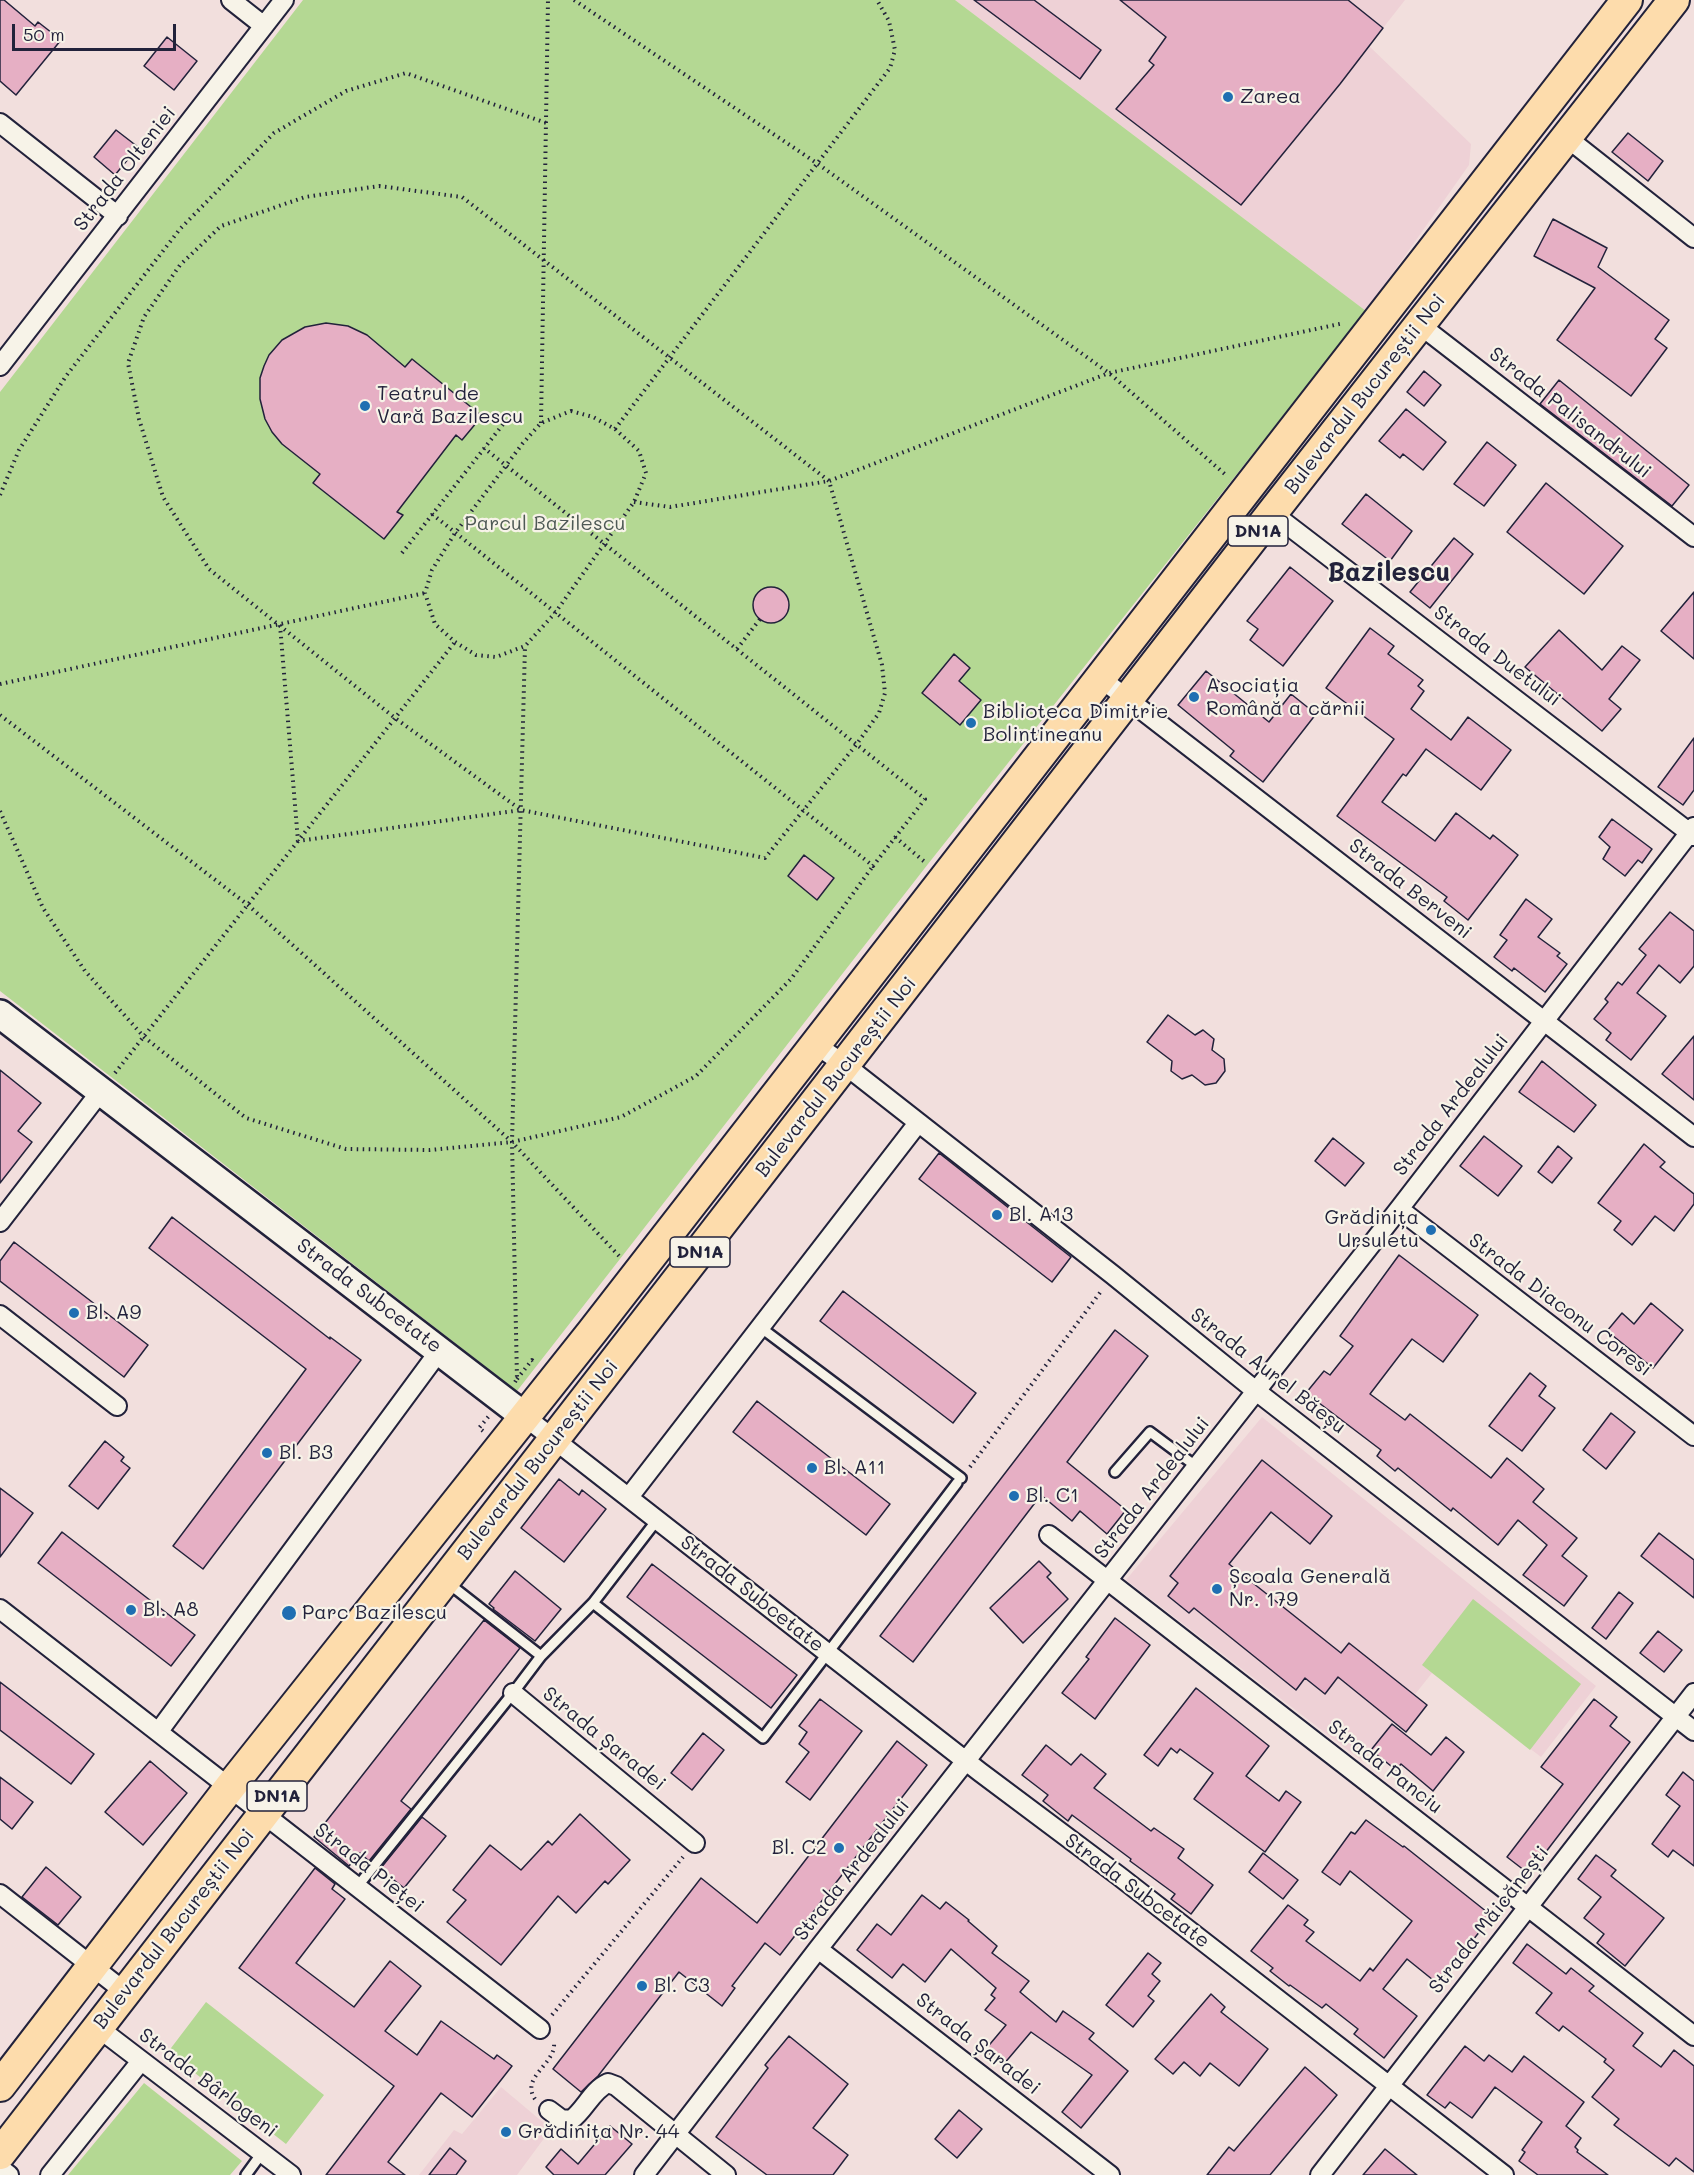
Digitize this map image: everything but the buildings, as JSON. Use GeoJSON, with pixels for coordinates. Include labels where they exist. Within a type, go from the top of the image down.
{"type":"FeatureCollection","features":[{"type":"Feature","properties":{"kind":"main road","name":"Bulevardul Bucureștii Noi"},"geometry":{"type":"LineString","coordinates":[[0,2086],[230,1787],[592,1332],[1627,0]]}},
{"type":"Feature","properties":{"kind":"main road","name":"Bulevardul Bucureștii Noi"},"geometry":{"type":"LineString","coordinates":[[0,2154],[1272,513],[1674,0]]}},
{"type":"Feature","properties":{"kind":"street"},"geometry":{"type":"LineString","coordinates":[[231,0],[264,26]]}},
{"type":"Feature","properties":{"kind":"street","name":"Strada Olteniei"},"geometry":{"type":"LineString","coordinates":[[0,366],[284,0]]}},
{"type":"Feature","properties":{"kind":"street"},"geometry":{"type":"LineString","coordinates":[[0,123],[118,216]]}},
{"type":"Feature","properties":{"kind":"street"},"geometry":{"type":"LineString","coordinates":[[1566,137],[1694,238]]}},
{"type":"Feature","properties":{"kind":"street","name":"Strada Palisandrului"},"geometry":{"type":"LineString","coordinates":[[1420,325],[1694,537]]}},
{"type":"Feature","properties":{"kind":"street","name":"Strada Duetului"},"geometry":{"type":"LineString","coordinates":[[1272,513],[1692,832]]}},
{"type":"Feature","properties":{"kind":"street","name":"Strada Berveni"},"geometry":{"type":"LineString","coordinates":[[1099,677],[1694,1137]]}},
{"type":"Feature","properties":{"kind":"street","name":"Strada Ardealului"},"geometry":{"type":"LineString","coordinates":[[644,2175],[818,1949],[1692,832]]}},
{"type":"Feature","properties":{"kind":"street","name":"Strada Subcetate"},"geometry":{"type":"LineString","coordinates":[[0,1014],[105,1086],[965,1761],[1129,1884],[1504,2175]]}},
{"type":"Feature","properties":{"kind":"street","name":"Strada Aurel Băeșu"},"geometry":{"type":"LineString","coordinates":[[815,1044],[845,1065],[1113,1275],[1256,1391],[1694,1731]]}},
{"type":"Feature","properties":{"kind":"street"},"geometry":{"type":"LineString","coordinates":[[0,1222],[105,1086]]}},
{"type":"Feature","properties":{"kind":"street"},"geometry":{"type":"LineString","coordinates":[[629,1497],[918,1123]]}},
{"type":"Feature","properties":{"kind":"street","name":"Strada Diaconu Coresi"},"geometry":{"type":"LineString","coordinates":[[1399,1209],[1694,1436]]}},
{"type":"Feature","properties":{"kind":"street"},"geometry":{"type":"LineString","coordinates":[[0,1315],[117,1406]]}},
{"type":"Feature","properties":{"kind":"street"},"geometry":{"type":"LineString","coordinates":[[159,1731],[440,1350]]}},
{"type":"Feature","properties":{"kind":"street","name":"Strada Panciu"},"geometry":{"type":"LineString","coordinates":[[1049,1535],[1694,2036]]}},
{"type":"Feature","properties":{"kind":"street","name":"Strada Pieței"},"geometry":{"type":"LineString","coordinates":[[0,1609],[540,2029]]}},
{"type":"Feature","properties":{"kind":"street","name":"Strada Șaradei"},"geometry":{"type":"LineString","coordinates":[[513,1693],[695,1843]]}},
{"type":"Feature","properties":{"kind":"street","name":"Strada Măicănești"},"geometry":{"type":"LineString","coordinates":[[1320,2175],[1694,1693]]}},
{"type":"Feature","properties":{"kind":"street"},"geometry":{"type":"LineString","coordinates":[[0,1894],[125,1992]]}},
{"type":"Feature","properties":{"kind":"street","name":"Strada Șaradei"},"geometry":{"type":"LineString","coordinates":[[818,1949],[1110,2175]]}},
{"type":"Feature","properties":{"kind":"street","name":"Strada Bârlogeni"},"geometry":{"type":"LineString","coordinates":[[99,2025],[109,2036],[291,2175]]}},
{"type":"Feature","properties":{"kind":"street"},"geometry":{"type":"LineString","coordinates":[[50,2175],[141,2061]]}},
{"type":"Feature","properties":{"kind":"street"},"geometry":{"type":"LineString","coordinates":[[549,2110],[561,2119],[571,2120],[579,2114],[600,2087],[608,2083],[616,2086],[726,2175]]}},
{"type":"Feature","properties":{"kind":"street"},"geometry":{"type":"LineString","coordinates":[[0,2168],[9,2175]]}},
{"type":"Feature","properties":{"kind":"lane"},"geometry":{"type":"LineString","coordinates":[[593,1604],[763,1738],[959,1481],[760,1327]]}},
{"type":"Feature","properties":{"kind":"lane"},"geometry":{"type":"LineString","coordinates":[[1115,1472],[1150,1431],[1197,1467]]}},
{"type":"Feature","properties":{"kind":"lane"},"geometry":{"type":"LineString","coordinates":[[357,1887],[541,1656],[593,1604],[657,1520]]}},
{"type":"Feature","properties":{"kind":"lane"},"geometry":{"type":"LineString","coordinates":[[444,1580],[541,1656]]}},
{"type":"Feature","properties":{"kind":"lane"},"geometry":{"type":"LineString","coordinates":[[246,2175],[262,2154]]}},
{"type":"Feature","properties":{"kind":"path"},"geometry":{"type":"LineString","coordinates":[[541,423],[548,0]]}},
{"type":"Feature","properties":{"kind":"path"},"geometry":{"type":"LineString","coordinates":[[574,0],[818,164],[1109,373],[1235,483]]}},
{"type":"Feature","properties":{"kind":"path"},"geometry":{"type":"LineString","coordinates":[[615,429],[890,68],[895,50],[889,21],[877,0]]}},
{"type":"Feature","properties":{"kind":"path"},"geometry":{"type":"LineString","coordinates":[[0,495],[19,450],[66,376],[180,229],[274,133],[346,91],[406,73],[546,123]]}},
{"type":"Feature","properties":{"kind":"path"},"geometry":{"type":"LineString","coordinates":[[298,841],[522,810],[765,858],[856,745],[879,713],[885,693],[882,665],[829,481],[462,196],[379,186],[305,196],[221,226],[180,265],[144,317],[128,363],[139,419],[163,497],[208,569],[395,718],[522,810]]}},
{"type":"Feature","properties":{"kind":"path"},"geometry":{"type":"LineString","coordinates":[[634,502],[670,507],[829,481],[1109,373],[1347,322]]}},
{"type":"Feature","properties":{"kind":"path"},"geometry":{"type":"LineString","coordinates":[[571,411],[592,417],[615,429],[639,451],[646,472],[634,502],[605,544],[555,613],[525,646],[496,657],[476,655],[455,642],[435,624],[426,593],[432,570],[455,533],[541,423],[571,411]]}},
{"type":"Feature","properties":{"kind":"path"},"geometry":{"type":"LineString","coordinates":[[402,552],[508,418]]}},
{"type":"Feature","properties":{"kind":"path"},"geometry":{"type":"LineString","coordinates":[[0,811],[43,908],[85,971],[144,1037],[246,1118],[346,1149],[430,1150],[512,1142],[621,1117],[696,1076],[791,979],[873,866],[925,800],[484,448]]}},
{"type":"Feature","properties":{"kind":"path"},"geometry":{"type":"LineString","coordinates":[[432,514],[873,866]]}},
{"type":"Feature","properties":{"kind":"path"},"geometry":{"type":"LineString","coordinates":[[0,684],[426,593]]}},
{"type":"Feature","properties":{"kind":"path"},"geometry":{"type":"LineString","coordinates":[[737,649],[760,619]]}},
{"type":"Feature","properties":{"kind":"path"},"geometry":{"type":"LineString","coordinates":[[279,624],[298,841]]}},
{"type":"Feature","properties":{"kind":"path"},"geometry":{"type":"LineString","coordinates":[[105,1086],[455,642]]}},
{"type":"Feature","properties":{"kind":"path"},"geometry":{"type":"LineString","coordinates":[[517,1379],[512,1142],[525,646]]}},
{"type":"Feature","properties":{"kind":"path"},"geometry":{"type":"LineString","coordinates":[[0,715],[248,905],[512,1142],[622,1260]]}},
{"type":"Feature","properties":{"kind":"path"},"geometry":{"type":"LineString","coordinates":[[895,837],[932,867]]}},
{"type":"Feature","properties":{"kind":"path"},"geometry":{"type":"LineString","coordinates":[[959,1481],[1113,1275]]}},
{"type":"Feature","properties":{"kind":"path"},"geometry":{"type":"LineString","coordinates":[[549,2110],[537,2101],[531,2092],[532,2081],[553,2052],[555,2045],[552,2039],[540,2029],[695,1843]]}},
{"type":"Feature","properties":{"kind":"shaded area"},"geometry":{"type":"Polygon","coordinates":[[[955,0],[1150,0],[1139,15],[1166,37],[1149,61],[1154,65],[1116,109],[1240,205],[1369,46],[1471,144],[1469,165],[1366,311],[955,0]]]}},
{"type":"Feature","properties":{"kind":"shaded area"},"geometry":{"type":"Polygon","coordinates":[[[1348,0],[1405,0],[1383,28],[1348,0]]]}},
{"type":"Feature","properties":{"kind":"shaded area"},"geometry":{"type":"Polygon","coordinates":[[[1262,1417],[1596,1686],[1541,1757],[1432,1673],[1362,1761],[1126,1580],[1262,1417]]]}},
{"type":"Feature","properties":{"kind":"shaded area","name":"Grădinița Nr. 44"},"geometry":{"type":"Polygon","coordinates":[[[501,2087],[551,2129],[517,2175],[419,2175],[454,2130],[462,2134],[501,2087]]]}},
{"type":"Feature","properties":{"kind":"green space","name":"Parcul Bazilescu"},"geometry":{"type":"Polygon","coordinates":[[[303,0],[955,0],[1366,311],[928,864],[517,1391],[0,991],[0,392],[303,0]]]}},
{"type":"Feature","properties":{"kind":"green space"},"geometry":{"type":"Polygon","coordinates":[[[1473,1599],[1581,1684],[1530,1750],[1422,1665],[1473,1599]]]}},
{"type":"Feature","properties":{"kind":"green space"},"geometry":{"type":"Polygon","coordinates":[[[206,2002],[324,2095],[286,2144],[168,2052],[206,2002]]]}},
{"type":"Feature","properties":{"kind":"green space"},"geometry":{"type":"Polygon","coordinates":[[[144,2083],[242,2161],[230,2175],[68,2175],[144,2083]]]}},
{"type":"Feature","properties":{"kind":"place","name":"Zarea"},"geometry":{"type":"Point","coordinates":[1228,97]}},
{"type":"Feature","properties":{"kind":"place","name":"Teatrul de Vară Bazilescu"},"geometry":{"type":"Point","coordinates":[365,406]}},
{"type":"Feature","properties":{"kind":"place","name":"Asociația Română a cărnii"},"geometry":{"type":"Point","coordinates":[1194,697]}},
{"type":"Feature","properties":{"kind":"place","name":"Biblioteca Dimitrie Bolintineanu"},"geometry":{"type":"Point","coordinates":[971,723]}},
{"type":"Feature","properties":{"kind":"place","name":"Bl. A13"},"geometry":{"type":"Point","coordinates":[997,1215]}},
{"type":"Feature","properties":{"kind":"place","name":"Grădinița Ursuletu"},"geometry":{"type":"Point","coordinates":[1431,1230]}},
{"type":"Feature","properties":{"kind":"place","name":"Bl. A9"},"geometry":{"type":"Point","coordinates":[74,1313]}},
{"type":"Feature","properties":{"kind":"place","name":"Bl. B3"},"geometry":{"type":"Point","coordinates":[267,1453]}},
{"type":"Feature","properties":{"kind":"place","name":"Bl. A11"},"geometry":{"type":"Point","coordinates":[812,1468]}},
{"type":"Feature","properties":{"kind":"place","name":"Bl. C1"},"geometry":{"type":"Point","coordinates":[1014,1496]}},
{"type":"Feature","properties":{"kind":"place","name":"Școala Generală Nr. 179"},"geometry":{"type":"Point","coordinates":[1217,1589]}},
{"type":"Feature","properties":{"kind":"place","name":"Bl. A8"},"geometry":{"type":"Point","coordinates":[131,1610]}},
{"type":"Feature","properties":{"kind":"place","name":"Parc Bazilescu"},"geometry":{"type":"Point","coordinates":[289,1613]}},
{"type":"Feature","properties":{"kind":"place","name":"Bl. C2"},"geometry":{"type":"Point","coordinates":[839,1848]}},
{"type":"Feature","properties":{"kind":"place","name":"Bl. C3"},"geometry":{"type":"Point","coordinates":[642,1986]}},
{"type":"Feature","properties":{"kind":"place","name":"Grădinița Nr. 44"},"geometry":{"type":"Point","coordinates":[506,2132]}},
{"type":"Feature","properties":{"kind":"district","name":"Bazilescu"},"geometry":{"type":"Point","coordinates":[1389,573]}}]}
